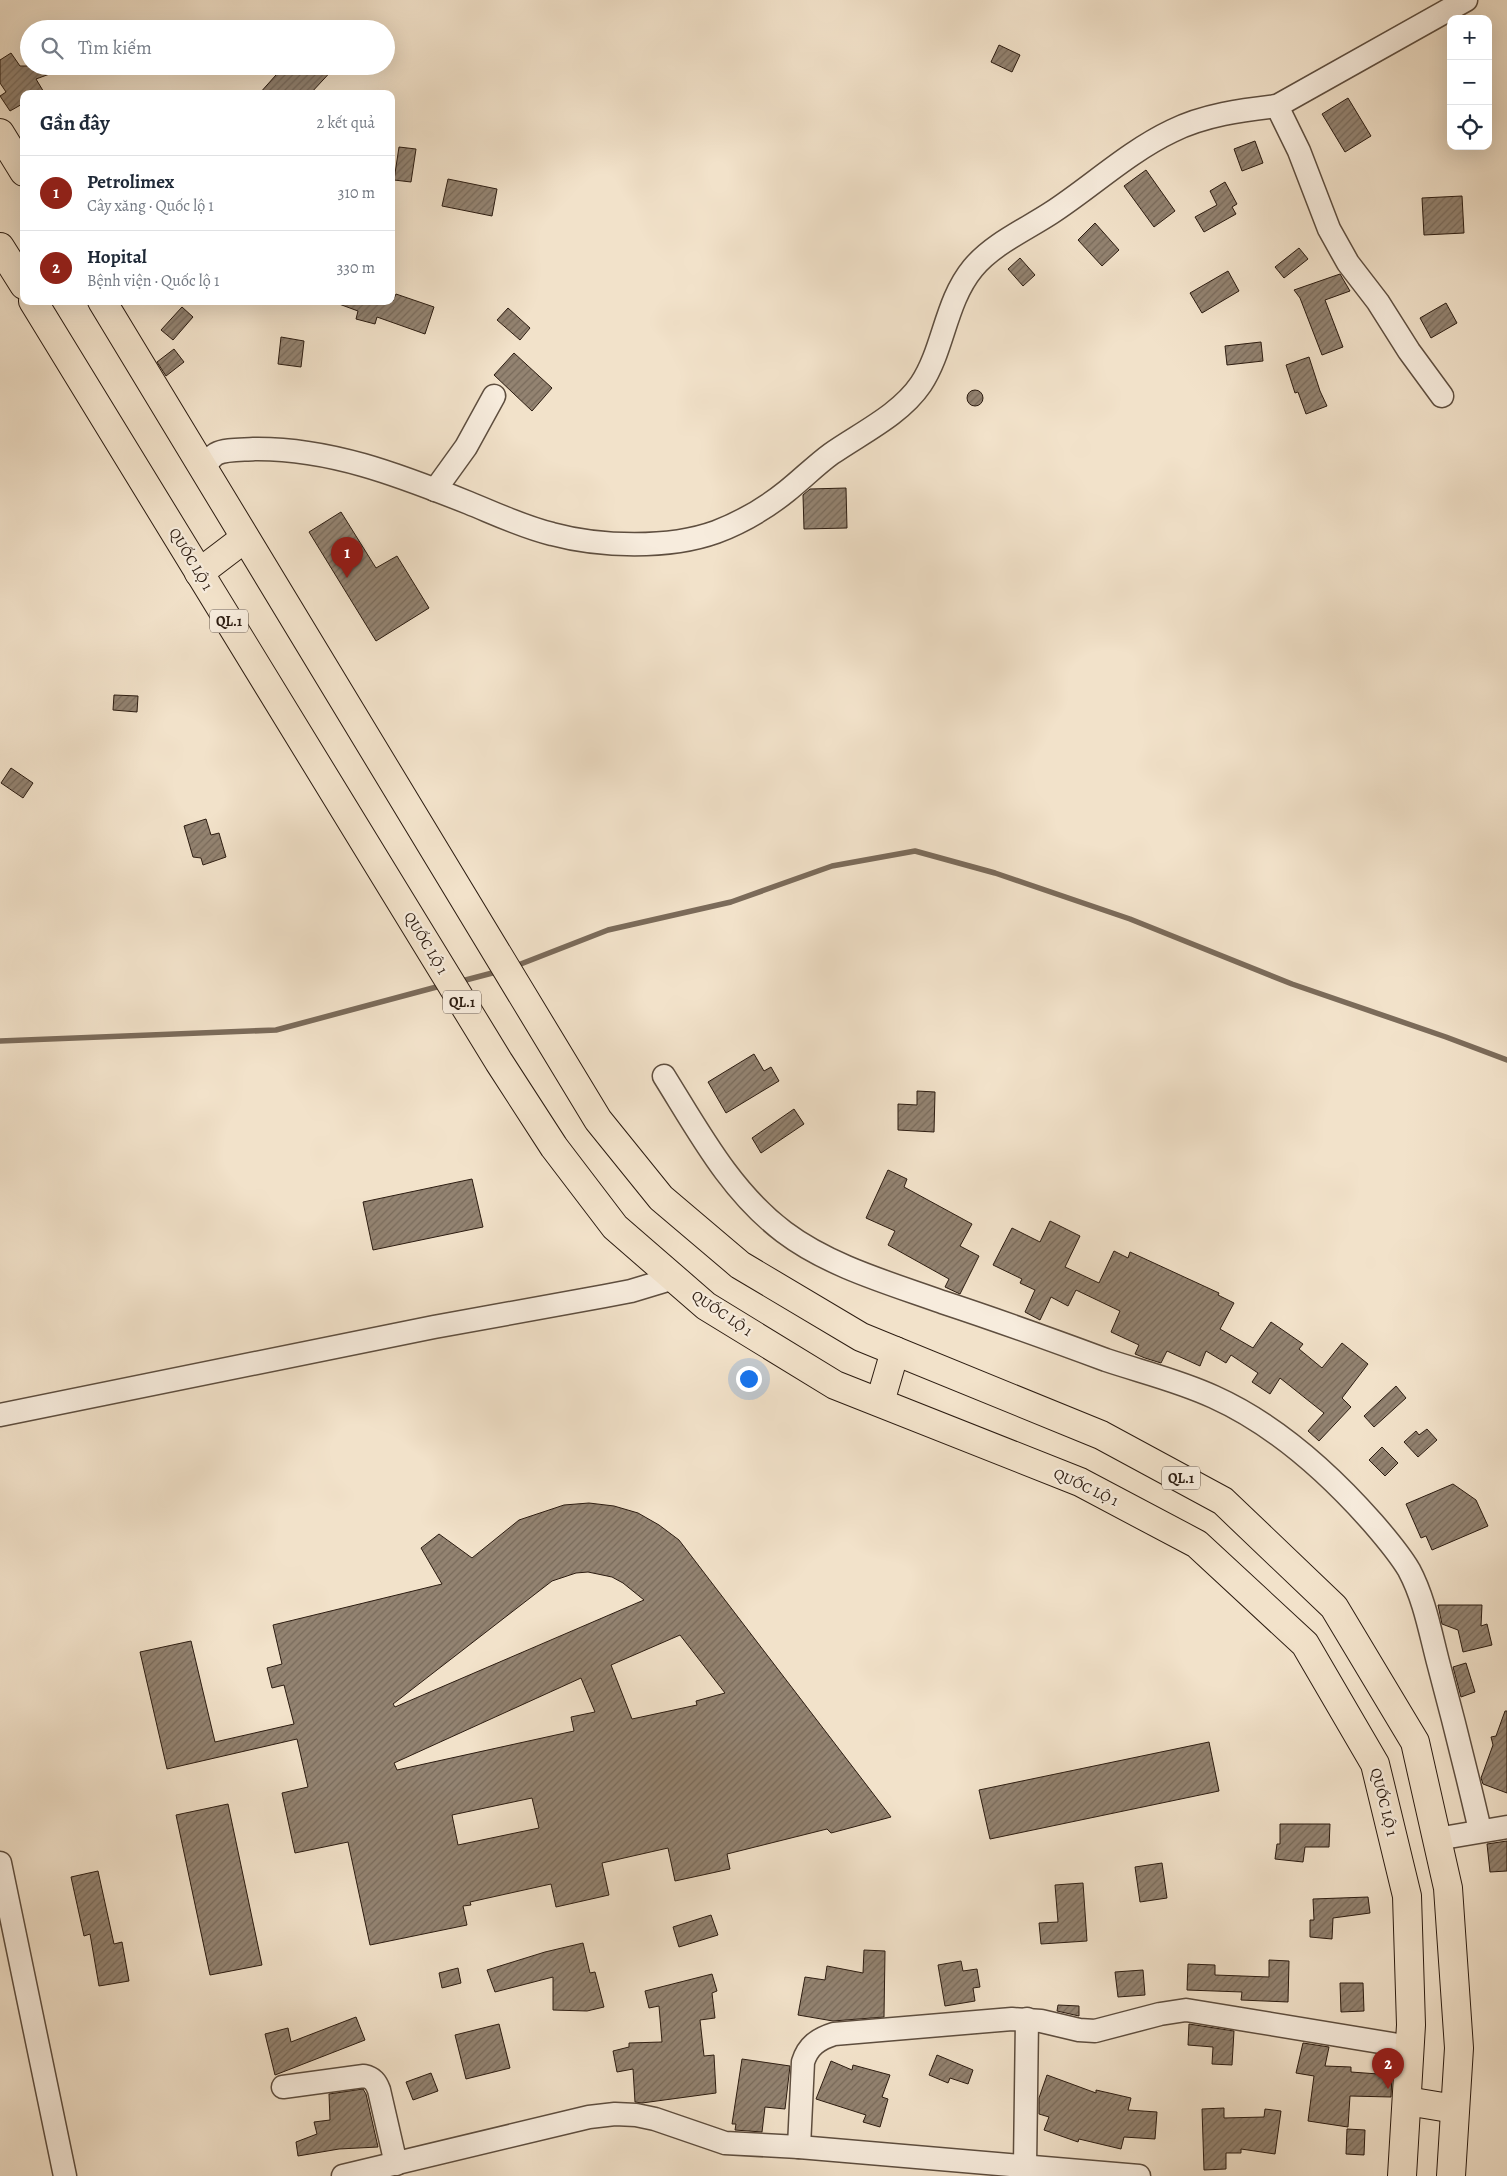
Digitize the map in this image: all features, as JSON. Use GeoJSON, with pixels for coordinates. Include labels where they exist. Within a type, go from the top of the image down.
{"type":"FeatureCollection","features":[{"type":"Feature","properties":{"kind":"highway"},"geometry":{"type":"LineString","coordinates":[[0,133],[20,166]]}},
{"type":"Feature","properties":{"kind":"highway"},"geometry":{"type":"LineString","coordinates":[[0,246],[20,278]]}},
{"type":"Feature","properties":{"kind":"highway","name":"QUỐC LỘ 1"},"geometry":{"type":"LineString","coordinates":[[36,305],[499,1062],[554,1147],[615,1227],[706,1306],[827,1380],[1080,1482],[1197,1544],[1305,1644],[1375,1764],[1407,1896],[1410,2047],[1402,2176]]}},
{"type":"Feature","properties":{"kind":"highway","name":"QL.1"},"geometry":{"type":"LineString","coordinates":[[104,305],[598,1120],[660,1198],[740,1265],[861,1337],[1101,1435],[1223,1501],[1334,1607],[1416,1742],[1448,1888],[1459,2048],[1451,2176]]}},
{"type":"Feature","properties":{"kind":"highway"},"geometry":{"type":"LineString","coordinates":[[200,572],[245,538]]}},
{"type":"Feature","properties":{"kind":"highway"},"geometry":{"type":"LineString","coordinates":[[880,1402],[895,1351]]}},
{"type":"Feature","properties":{"kind":"highway"},"geometry":{"type":"LineString","coordinates":[[1407,2101],[1455,2110]]}},
{"type":"Feature","properties":{"kind":"street"},"geometry":{"type":"LineString","coordinates":[[203,468],[217,453],[279,449],[340,458],[435,490],[519,524],[554,535],[585,540],[653,544],[678,542],[714,532],[755,514],[774,501],[818,464],[885,418],[910,397],[921,384],[929,368],[957,292],[984,256],[1070,201],[1131,155],[1172,130],[1212,117],[1248,109],[1277,106],[1466,0]]}},
{"type":"Feature","properties":{"kind":"street"},"geometry":{"type":"LineString","coordinates":[[1277,106],[1299,151],[1330,229],[1348,263],[1378,302],[1409,352],[1442,396]]}},
{"type":"Feature","properties":{"kind":"street"},"geometry":{"type":"LineString","coordinates":[[435,490],[466,447],[494,396]]}},
{"type":"Feature","properties":{"kind":"street"},"geometry":{"type":"LineString","coordinates":[[664,1076],[712,1154],[743,1194],[763,1214],[810,1249],[858,1271],[905,1289],[1215,1397],[1262,1423],[1312,1461],[1350,1497],[1388,1541],[1402,1559],[1417,1587],[1462,1753],[1480,1830]]}},
{"type":"Feature","properties":{"kind":"street"},"geometry":{"type":"LineString","coordinates":[[0,1415],[434,1326],[631,1291],[674,1278]]}},
{"type":"Feature","properties":{"kind":"street"},"geometry":{"type":"LineString","coordinates":[[1437,1839],[1507,1826]]}},
{"type":"Feature","properties":{"kind":"street"},"geometry":{"type":"LineString","coordinates":[[0,1863],[65,2176]]}},
{"type":"Feature","properties":{"kind":"street"},"geometry":{"type":"LineString","coordinates":[[799,2147],[802,2062],[813,2044],[834,2034],[1027,2019],[1095,2031],[1160,2014],[1186,2010],[1410,2047]]}},
{"type":"Feature","properties":{"kind":"street"},"geometry":{"type":"LineString","coordinates":[[1025,2166],[1027,2019]]}},
{"type":"Feature","properties":{"kind":"street"},"geometry":{"type":"LineString","coordinates":[[283,2087],[364,2076],[371,2078],[376,2082],[379,2090],[396,2164]]}},
{"type":"Feature","properties":{"kind":"street"},"geometry":{"type":"LineString","coordinates":[[343,2176],[590,2117],[615,2114],[636,2115],[655,2119],[725,2143],[799,2147],[1139,2176]]}},
{"type":"Feature","properties":{"kind":"building"},"geometry":{"type":"Polygon","coordinates":[[[999,45],[1020,55],[1012,72],[991,62],[999,45]]]}},
{"type":"Feature","properties":{"kind":"building"},"geometry":{"type":"Polygon","coordinates":[[[11,53],[20,66],[20,75],[47,75],[36,79],[43,90],[20,90],[20,105],[10,111],[0,96],[6,92],[0,83],[0,60],[11,53]]]}},
{"type":"Feature","properties":{"kind":"building"},"geometry":{"type":"Polygon","coordinates":[[[276,75],[328,75],[314,90],[263,90],[276,75]]]}},
{"type":"Feature","properties":{"kind":"building"},"geometry":{"type":"Polygon","coordinates":[[[1348,98],[1371,136],[1345,152],[1322,114],[1348,98]]]}},
{"type":"Feature","properties":{"kind":"building"},"geometry":{"type":"Polygon","coordinates":[[[1255,141],[1263,163],[1242,171],[1234,149],[1255,141]]]}},
{"type":"Feature","properties":{"kind":"building"},"geometry":{"type":"Polygon","coordinates":[[[399,147],[416,149],[411,182],[395,180],[399,147]]]}},
{"type":"Feature","properties":{"kind":"building"},"geometry":{"type":"Polygon","coordinates":[[[1146,170],[1175,211],[1154,227],[1124,186],[1146,170]]]}},
{"type":"Feature","properties":{"kind":"building"},"geometry":{"type":"Polygon","coordinates":[[[448,179],[497,189],[492,216],[442,206],[448,179]]]}},
{"type":"Feature","properties":{"kind":"building"},"geometry":{"type":"Polygon","coordinates":[[[1225,182],[1237,204],[1232,207],[1236,214],[1204,232],[1195,217],[1217,205],[1210,191],[1225,182]]]}},
{"type":"Feature","properties":{"kind":"building"},"geometry":{"type":"Polygon","coordinates":[[[1462,196],[1464,233],[1424,235],[1422,198],[1462,196]]]}},
{"type":"Feature","properties":{"kind":"building"},"geometry":{"type":"Polygon","coordinates":[[[1095,223],[1119,250],[1102,266],[1078,240],[1095,223]]]}},
{"type":"Feature","properties":{"kind":"building"},"geometry":{"type":"Polygon","coordinates":[[[1299,248],[1308,259],[1284,278],[1275,267],[1299,248]]]}},
{"type":"Feature","properties":{"kind":"building"},"geometry":{"type":"Polygon","coordinates":[[[1020,258],[1035,275],[1023,286],[1008,269],[1020,258]]]}},
{"type":"Feature","properties":{"kind":"building"},"geometry":{"type":"Polygon","coordinates":[[[1228,271],[1239,291],[1202,313],[1190,293],[1228,271]]]}},
{"type":"Feature","properties":{"kind":"building"},"geometry":{"type":"Polygon","coordinates":[[[1340,274],[1350,291],[1325,300],[1343,347],[1322,355],[1300,298],[1294,290],[1340,274]]]}},
{"type":"Feature","properties":{"kind":"building"},"geometry":{"type":"Polygon","coordinates":[[[396,294],[434,307],[425,334],[377,317],[375,324],[356,319],[358,311],[342,305],[395,305],[396,294]]]}},
{"type":"Feature","properties":{"kind":"building"},"geometry":{"type":"Polygon","coordinates":[[[1446,303],[1457,323],[1431,338],[1420,318],[1446,303]]]}},
{"type":"Feature","properties":{"kind":"building"},"geometry":{"type":"Polygon","coordinates":[[[182,307],[193,317],[173,340],[161,330],[182,307]]]}},
{"type":"Feature","properties":{"kind":"building"},"geometry":{"type":"Polygon","coordinates":[[[508,308],[530,328],[520,340],[497,320],[508,308]]]}},
{"type":"Feature","properties":{"kind":"building"},"geometry":{"type":"Polygon","coordinates":[[[281,337],[304,341],[301,367],[278,364],[281,337]]]}},
{"type":"Feature","properties":{"kind":"building"},"geometry":{"type":"Polygon","coordinates":[[[1261,342],[1263,361],[1227,365],[1225,346],[1261,342]]]}},
{"type":"Feature","properties":{"kind":"building"},"geometry":{"type":"Polygon","coordinates":[[[174,349],[184,362],[166,376],[157,362],[174,349]]]}},
{"type":"Feature","properties":{"kind":"building"},"geometry":{"type":"Polygon","coordinates":[[[514,353],[552,388],[532,411],[494,375],[514,353]]]}},
{"type":"Feature","properties":{"kind":"building"},"geometry":{"type":"Polygon","coordinates":[[[1309,357],[1327,406],[1306,414],[1298,392],[1295,393],[1286,365],[1309,357]]]}},
{"type":"Feature","properties":{"kind":"building"},"geometry":{"type":"Polygon","coordinates":[[[975,390],[981,392],[983,398],[981,404],[975,406],[969,404],[967,398],[969,392],[975,390]]]}},
{"type":"Feature","properties":{"kind":"building"},"geometry":{"type":"Polygon","coordinates":[[[846,488],[847,528],[804,529],[803,495],[810,489],[846,488]]]}},
{"type":"Feature","properties":{"kind":"building"},"geometry":{"type":"Polygon","coordinates":[[[341,512],[376,568],[397,556],[429,608],[376,641],[309,532],[341,512]]]}},
{"type":"Feature","properties":{"kind":"building"},"geometry":{"type":"Polygon","coordinates":[[[114,695],[138,696],[137,712],[113,710],[114,695]]]}},
{"type":"Feature","properties":{"kind":"building"},"geometry":{"type":"Polygon","coordinates":[[[11,768],[33,783],[23,798],[1,783],[11,768]]]}},
{"type":"Feature","properties":{"kind":"building"},"geometry":{"type":"Polygon","coordinates":[[[206,819],[211,835],[219,833],[226,857],[203,865],[201,858],[193,857],[184,826],[206,819]]]}},
{"type":"Feature","properties":{"kind":"building"},"geometry":{"type":"Polygon","coordinates":[[[754,1054],[764,1071],[771,1067],[779,1081],[726,1113],[708,1082],[754,1054]]]}},
{"type":"Feature","properties":{"kind":"building"},"geometry":{"type":"Polygon","coordinates":[[[917,1091],[935,1092],[934,1132],[898,1130],[898,1104],[917,1105],[917,1091]]]}},
{"type":"Feature","properties":{"kind":"building"},"geometry":{"type":"Polygon","coordinates":[[[794,1109],[804,1124],[761,1153],[752,1138],[794,1109]]]}},
{"type":"Feature","properties":{"kind":"building"},"geometry":{"type":"Polygon","coordinates":[[[888,1170],[907,1179],[904,1187],[972,1224],[960,1246],[979,1256],[960,1294],[945,1287],[949,1279],[888,1245],[895,1231],[866,1218],[888,1170]]]}},
{"type":"Feature","properties":{"kind":"building"},"geometry":{"type":"Polygon","coordinates":[[[472,1179],[483,1227],[373,1250],[363,1202],[472,1179]]]}},
{"type":"Feature","properties":{"kind":"building"},"geometry":{"type":"Polygon","coordinates":[[[1050,1221],[1080,1236],[1065,1267],[1099,1283],[1114,1251],[1128,1258],[1130,1252],[1219,1293],[1218,1295],[1234,1303],[1220,1329],[1253,1348],[1271,1322],[1303,1344],[1299,1349],[1322,1368],[1342,1343],[1368,1364],[1342,1398],[1351,1407],[1319,1441],[1308,1431],[1324,1413],[1280,1378],[1270,1394],[1252,1382],[1258,1373],[1231,1355],[1226,1363],[1206,1351],[1200,1366],[1167,1351],[1161,1363],[1135,1354],[1139,1345],[1111,1332],[1120,1311],[1076,1290],[1068,1306],[1051,1297],[1040,1320],[1025,1312],[1035,1290],[1020,1283],[1022,1279],[993,1265],[1012,1228],[1040,1242],[1050,1221]]]}},
{"type":"Feature","properties":{"kind":"building"},"geometry":{"type":"Polygon","coordinates":[[[1396,1386],[1406,1398],[1374,1427],[1364,1416],[1396,1386]]]}},
{"type":"Feature","properties":{"kind":"building"},"geometry":{"type":"Polygon","coordinates":[[[1427,1429],[1437,1440],[1418,1457],[1404,1442],[1416,1431],[1419,1435],[1427,1429]]]}},
{"type":"Feature","properties":{"kind":"building"},"geometry":{"type":"Polygon","coordinates":[[[1382,1447],[1398,1463],[1385,1476],[1369,1460],[1382,1447]]]}},
{"type":"Feature","properties":{"kind":"building"},"geometry":{"type":"Polygon","coordinates":[[[1453,1484],[1476,1500],[1488,1526],[1432,1550],[1426,1536],[1421,1538],[1406,1504],[1453,1484]]]}},
{"type":"Feature","properties":{"kind":"building"},"geometry":{"type":"Polygon","coordinates":[[[589,1503],[614,1506],[638,1513],[659,1525],[679,1540],[891,1817],[831,1833],[827,1829],[727,1854],[730,1869],[675,1881],[668,1848],[602,1863],[609,1895],[556,1907],[551,1884],[470,1902],[471,1905],[463,1906],[467,1925],[370,1945],[348,1842],[295,1853],[282,1793],[308,1787],[297,1739],[167,1769],[140,1652],[191,1641],[215,1742],[294,1724],[284,1685],[272,1688],[267,1668],[282,1664],[273,1625],[442,1584],[421,1548],[439,1534],[472,1558],[519,1520],[564,1505],[589,1503]],[[588,1572],[576,1573],[552,1581],[393,1704],[395,1707],[644,1600],[623,1583],[612,1577],[588,1572]],[[680,1635],[611,1665],[632,1719],[697,1705],[696,1701],[725,1693],[680,1635]],[[581,1678],[394,1763],[397,1770],[574,1731],[571,1717],[595,1712],[581,1678]],[[532,1798],[452,1815],[458,1845],[539,1828],[532,1798]]]}},
{"type":"Feature","properties":{"kind":"building"},"geometry":{"type":"Polygon","coordinates":[[[1438,1605],[1482,1605],[1481,1626],[1487,1624],[1492,1645],[1463,1652],[1458,1630],[1442,1624],[1438,1605]]]}},
{"type":"Feature","properties":{"kind":"building"},"geometry":{"type":"Polygon","coordinates":[[[1466,1663],[1475,1692],[1461,1697],[1453,1667],[1466,1663]]]}},
{"type":"Feature","properties":{"kind":"building"},"geometry":{"type":"Polygon","coordinates":[[[1505,1711],[1507,1711],[1507,1793],[1483,1784],[1481,1778],[1493,1745],[1491,1737],[1496,1736],[1505,1711]]]}},
{"type":"Feature","properties":{"kind":"building"},"geometry":{"type":"Polygon","coordinates":[[[1209,1742],[1219,1791],[990,1839],[979,1790],[1209,1742]]]}},
{"type":"Feature","properties":{"kind":"building"},"geometry":{"type":"Polygon","coordinates":[[[228,1804],[262,1965],[210,1975],[176,1815],[228,1804]]]}},
{"type":"Feature","properties":{"kind":"building"},"geometry":{"type":"Polygon","coordinates":[[[1280,1824],[1330,1824],[1329,1847],[1305,1847],[1303,1862],[1275,1859],[1277,1844],[1280,1844],[1280,1824]]]}},
{"type":"Feature","properties":{"kind":"building"},"geometry":{"type":"Polygon","coordinates":[[[1507,1841],[1507,1871],[1490,1872],[1487,1844],[1507,1841]]]}},
{"type":"Feature","properties":{"kind":"building"},"geometry":{"type":"Polygon","coordinates":[[[1162,1863],[1167,1898],[1140,1902],[1135,1867],[1162,1863]]]}},
{"type":"Feature","properties":{"kind":"building"},"geometry":{"type":"Polygon","coordinates":[[[98,1871],[114,1944],[122,1942],[129,1981],[99,1986],[90,1934],[84,1936],[71,1877],[98,1871]]]}},
{"type":"Feature","properties":{"kind":"building"},"geometry":{"type":"Polygon","coordinates":[[[1083,1883],[1087,1941],[1041,1944],[1039,1923],[1058,1922],[1055,1885],[1083,1883]]]}},
{"type":"Feature","properties":{"kind":"building"},"geometry":{"type":"Polygon","coordinates":[[[1368,1897],[1370,1913],[1333,1918],[1332,1939],[1310,1937],[1310,1920],[1314,1920],[1313,1899],[1368,1897]]]}},
{"type":"Feature","properties":{"kind":"building"},"geometry":{"type":"Polygon","coordinates":[[[711,1915],[718,1935],[679,1947],[673,1927],[711,1915]]]}},
{"type":"Feature","properties":{"kind":"building"},"geometry":{"type":"Polygon","coordinates":[[[583,1943],[590,1973],[595,1972],[604,2007],[587,2011],[553,2010],[553,1977],[495,1992],[487,1970],[545,1952],[583,1943]]]}},
{"type":"Feature","properties":{"kind":"building"},"geometry":{"type":"Polygon","coordinates":[[[864,1950],[885,1951],[884,2017],[833,2021],[798,2015],[805,1977],[825,1980],[827,1966],[863,1973],[864,1950]]]}},
{"type":"Feature","properties":{"kind":"building"},"geometry":{"type":"Polygon","coordinates":[[[1269,1960],[1289,1961],[1288,2002],[1241,2000],[1242,1992],[1187,1990],[1188,1964],[1215,1965],[1215,1975],[1269,1977],[1269,1960]]]}},
{"type":"Feature","properties":{"kind":"building"},"geometry":{"type":"Polygon","coordinates":[[[961,1961],[963,1971],[977,1969],[980,1987],[973,1988],[975,2001],[945,2006],[938,1965],[961,1961]]]}},
{"type":"Feature","properties":{"kind":"building"},"geometry":{"type":"Polygon","coordinates":[[[458,1968],[461,1983],[442,1988],[439,1973],[458,1968]]]}},
{"type":"Feature","properties":{"kind":"building"},"geometry":{"type":"Polygon","coordinates":[[[1143,1970],[1145,1995],[1118,1997],[1115,1972],[1143,1970]]]}},
{"type":"Feature","properties":{"kind":"building"},"geometry":{"type":"Polygon","coordinates":[[[712,1974],[717,1991],[712,1993],[715,2018],[700,2020],[704,2056],[714,2055],[716,2093],[642,2103],[635,2102],[633,2069],[617,2072],[613,2051],[629,2047],[629,2043],[662,2042],[659,2006],[649,2008],[645,1991],[712,1974]]]}},
{"type":"Feature","properties":{"kind":"building"},"geometry":{"type":"Polygon","coordinates":[[[1340,1983],[1363,1983],[1364,2011],[1341,2012],[1340,1983]]]}},
{"type":"Feature","properties":{"kind":"building"},"geometry":{"type":"Polygon","coordinates":[[[1058,2005],[1079,2006],[1079,2016],[1057,2011],[1058,2005]]]}},
{"type":"Feature","properties":{"kind":"building"},"geometry":{"type":"Polygon","coordinates":[[[356,2017],[365,2040],[275,2075],[265,2034],[288,2028],[291,2042],[356,2017]]]}},
{"type":"Feature","properties":{"kind":"building"},"geometry":{"type":"Polygon","coordinates":[[[499,2024],[510,2068],[466,2079],[455,2035],[499,2024]]]}},
{"type":"Feature","properties":{"kind":"building"},"geometry":{"type":"Polygon","coordinates":[[[1189,2024],[1234,2031],[1232,2065],[1212,2064],[1213,2047],[1188,2045],[1189,2024]]]}},
{"type":"Feature","properties":{"kind":"building"},"geometry":{"type":"Polygon","coordinates":[[[1303,2043],[1329,2047],[1325,2066],[1351,2067],[1351,2072],[1392,2075],[1391,2097],[1350,2096],[1348,2127],[1308,2121],[1314,2076],[1296,2073],[1303,2043]]]}},
{"type":"Feature","properties":{"kind":"building"},"geometry":{"type":"Polygon","coordinates":[[[937,2055],[973,2070],[968,2084],[950,2078],[948,2083],[929,2075],[937,2055]]]}},
{"type":"Feature","properties":{"kind":"building"},"geometry":{"type":"Polygon","coordinates":[[[742,2059],[790,2066],[785,2109],[765,2107],[762,2132],[735,2130],[736,2124],[732,2124],[742,2059]]]}},
{"type":"Feature","properties":{"kind":"building"},"geometry":{"type":"Polygon","coordinates":[[[831,2061],[852,2070],[853,2065],[890,2075],[882,2097],[888,2099],[880,2127],[863,2122],[866,2115],[816,2099],[831,2061]]]}},
{"type":"Feature","properties":{"kind":"building"},"geometry":{"type":"Polygon","coordinates":[[[431,2073],[438,2091],[413,2100],[406,2082],[431,2073]]]}},
{"type":"Feature","properties":{"kind":"building"},"geometry":{"type":"Polygon","coordinates":[[[1047,2075],[1096,2093],[1096,2090],[1131,2098],[1128,2110],[1157,2112],[1155,2139],[1124,2137],[1121,2149],[1079,2139],[1078,2142],[1044,2130],[1049,2117],[1039,2114],[1039,2098],[1047,2075]]]}},
{"type":"Feature","properties":{"kind":"building"},"geometry":{"type":"Polygon","coordinates":[[[363,2089],[366,2094],[378,2147],[339,2149],[298,2156],[296,2142],[317,2134],[314,2122],[330,2120],[329,2094],[363,2089]]]}},
{"type":"Feature","properties":{"kind":"building"},"geometry":{"type":"Polygon","coordinates":[[[1224,2108],[1224,2118],[1264,2117],[1265,2109],[1281,2111],[1275,2154],[1241,2149],[1241,2153],[1226,2153],[1226,2169],[1204,2170],[1202,2109],[1224,2108]]]}},
{"type":"Feature","properties":{"kind":"building"},"geometry":{"type":"Polygon","coordinates":[[[1347,2129],[1365,2130],[1364,2155],[1346,2154],[1347,2129]]]}},
{"type":"Feature","properties":{"kind":"waterway"},"geometry":{"type":"LineString","coordinates":[[513,967],[608,930],[731,902],[832,866],[915,851],[995,873],[1130,919],[1292,984],[1507,1060]]}},
{"type":"Feature","properties":{"kind":"waterway"},"geometry":{"type":"LineString","coordinates":[[458,982],[500,971]]}},
{"type":"Feature","properties":{"kind":"waterway"},"geometry":{"type":"LineString","coordinates":[[0,1041],[276,1030],[444,985]]}},
{"type":"Feature","properties":{"kind":"place","name":"Petrolimex"},"geometry":{"type":"Point","coordinates":[347,578]}},
{"type":"Feature","properties":{"kind":"place","name":"Hopital"},"geometry":{"type":"Point","coordinates":[1388,2089]}}]}
